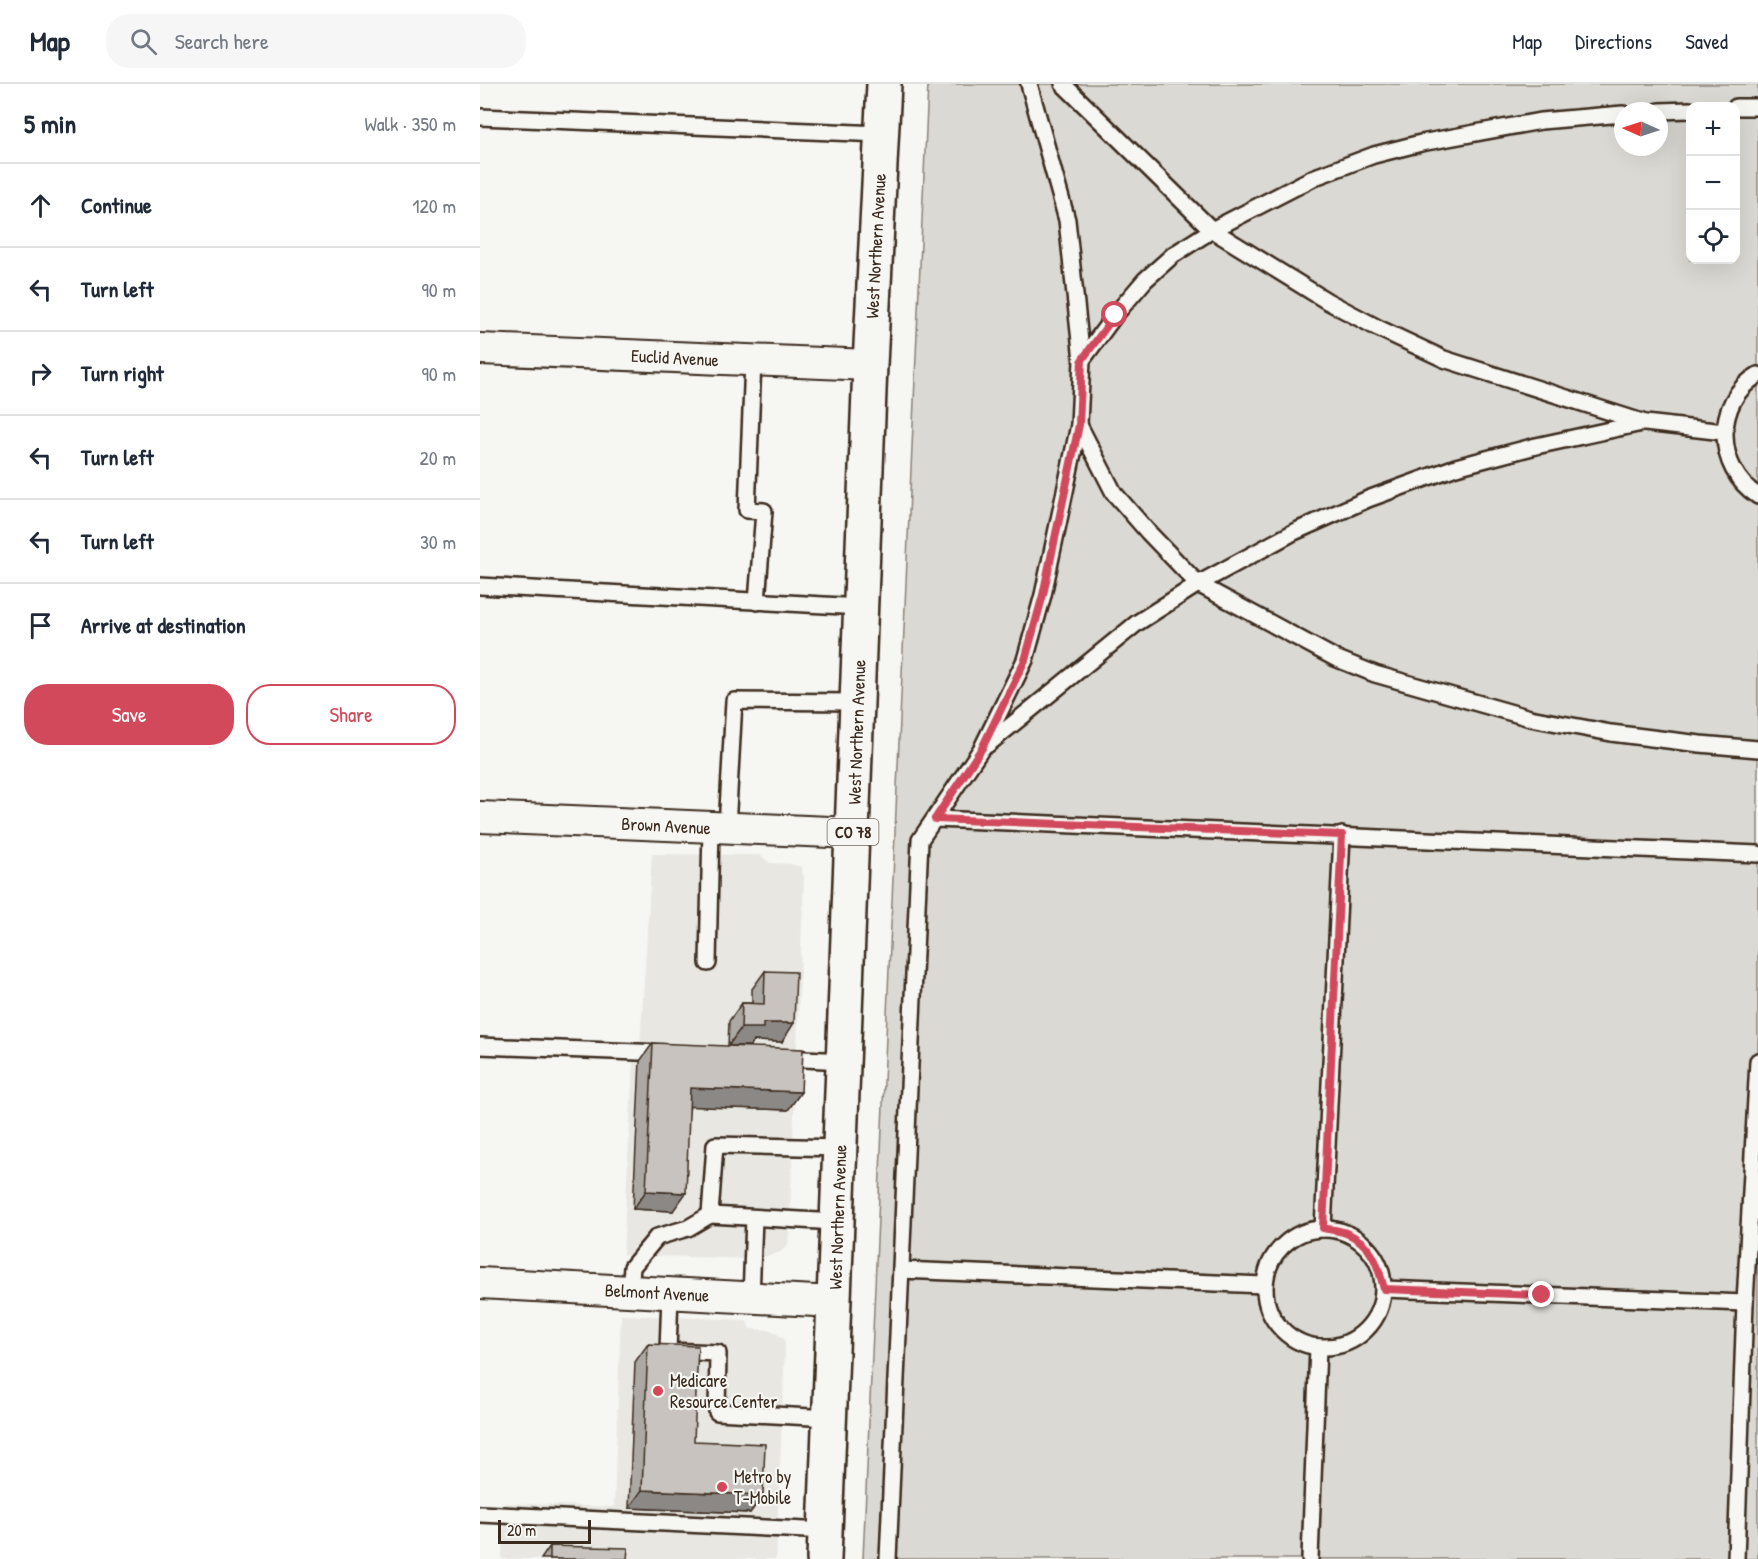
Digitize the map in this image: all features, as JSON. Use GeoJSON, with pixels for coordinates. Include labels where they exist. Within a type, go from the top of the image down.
{"type":"FeatureCollection","features":[{"type":"Feature","properties":{"kind":"main road","name":"West Northern Avenue"},"geometry":{"type":"LineString","coordinates":[[825,1545],[870,365],[884,84]]}},
{"type":"Feature","properties":{"kind":"street","name":"Euclid Avenue"},"geometry":{"type":"LineString","coordinates":[[480,349],[870,365]]}},
{"type":"Feature","properties":{"kind":"street","name":"Brown Avenue"},"geometry":{"type":"LineString","coordinates":[[480,817],[853,833]]}},
{"type":"Feature","properties":{"kind":"street","name":"Belmont Avenue"},"geometry":{"type":"LineString","coordinates":[[480,1283],[834,1302]]}},
{"type":"Feature","properties":{"kind":"lane"},"geometry":{"type":"LineString","coordinates":[[888,1559],[920,840],[982,748],[1025,660],[1043,595],[1079,425],[1082,360],[1067,220],[1029,84]]}},
{"type":"Feature","properties":{"kind":"lane"},"geometry":{"type":"LineString","coordinates":[[1063,84],[1212,230],[1327,301],[1444,359],[1645,423],[1724,432]]}},
{"type":"Feature","properties":{"kind":"lane"},"geometry":{"type":"LineString","coordinates":[[1740,107],[1758,106]]}},
{"type":"Feature","properties":{"kind":"lane"},"geometry":{"type":"LineString","coordinates":[[1668,111],[1686,110]]}},
{"type":"Feature","properties":{"kind":"lane"},"geometry":{"type":"LineString","coordinates":[[1082,360],[1115,315],[1145,280],[1173,255],[1212,230],[1315,177],[1374,155],[1421,143],[1541,121],[1614,115]]}},
{"type":"Feature","properties":{"kind":"lane"},"geometry":{"type":"LineString","coordinates":[[480,117],[881,134]]}},
{"type":"Feature","properties":{"kind":"lane"},"geometry":{"type":"LineString","coordinates":[[753,361],[747,510],[764,511],[757,602]]}},
{"type":"Feature","properties":{"kind":"lane"},"geometry":{"type":"LineString","coordinates":[[1758,375],[1748,381],[1732,402],[1725,420],[1724,432],[1725,450],[1732,469],[1748,489],[1758,496]]}},
{"type":"Feature","properties":{"kind":"lane"},"geometry":{"type":"LineString","coordinates":[[982,748],[1137,623],[1198,584],[1294,532],[1368,499],[1456,467],[1536,446],[1645,423]]}},
{"type":"Feature","properties":{"kind":"lane"},"geometry":{"type":"LineString","coordinates":[[1079,425],[1114,493],[1198,584],[1335,658],[1375,674],[1530,718],[1611,734],[1758,749]]}},
{"type":"Feature","properties":{"kind":"lane"},"geometry":{"type":"LineString","coordinates":[[480,586],[861,607]]}},
{"type":"Feature","properties":{"kind":"lane"},"geometry":{"type":"LineString","coordinates":[[708,963],[719,828],[734,701],[858,702]]}},
{"type":"Feature","properties":{"kind":"lane"},"geometry":{"type":"LineString","coordinates":[[935,819],[1758,854]]}},
{"type":"Feature","properties":{"kind":"lane"},"geometry":{"type":"LineString","coordinates":[[1323,1228],[1342,835]]}},
{"type":"Feature","properties":{"kind":"lane"},"geometry":{"type":"LineString","coordinates":[[480,1046],[680,1054]]}},
{"type":"Feature","properties":{"kind":"lane"},"geometry":{"type":"LineString","coordinates":[[774,1058],[844,1061]]}},
{"type":"Feature","properties":{"kind":"lane"},"geometry":{"type":"LineString","coordinates":[[1736,1559],[1745,1303],[1758,1061]]}},
{"type":"Feature","properties":{"kind":"lane"},"geometry":{"type":"LineString","coordinates":[[710,1215],[715,1145],[840,1148]]}},
{"type":"Feature","properties":{"kind":"lane"},"geometry":{"type":"LineString","coordinates":[[630,1292],[632,1267],[657,1237],[688,1228],[710,1215],[837,1222]]}},
{"type":"Feature","properties":{"kind":"lane"},"geometry":{"type":"LineString","coordinates":[[751,1298],[754,1218]]}},
{"type":"Feature","properties":{"kind":"lane"},"geometry":{"type":"LineString","coordinates":[[1323,1228],[1346,1233],[1364,1244],[1377,1263],[1384,1289],[1373,1321],[1358,1336],[1338,1346],[1318,1347],[1291,1338],[1277,1325],[1266,1303],[1264,1285],[1269,1265],[1282,1247],[1299,1234],[1323,1228]]}},
{"type":"Feature","properties":{"kind":"lane"},"geometry":{"type":"LineString","coordinates":[[901,1270],[1264,1285]]}},
{"type":"Feature","properties":{"kind":"lane"},"geometry":{"type":"LineString","coordinates":[[1384,1289],[1745,1303]]}},
{"type":"Feature","properties":{"kind":"lane"},"geometry":{"type":"LineString","coordinates":[[670,1294],[668,1351],[718,1353],[717,1412],[830,1418]]}},
{"type":"Feature","properties":{"kind":"lane"},"geometry":{"type":"LineString","coordinates":[[1311,1559],[1318,1347]]}},
{"type":"Feature","properties":{"kind":"lane"},"geometry":{"type":"LineString","coordinates":[[480,1514],[825,1545]]}},
{"type":"Feature","properties":{"kind":"shaded area"},"geometry":{"type":"Polygon","coordinates":[[[928,84],[1758,84],[1758,1559],[863,1559],[928,84]]]}},
{"type":"Feature","properties":{"kind":"shaded area"},"geometry":{"type":"Polygon","coordinates":[[[652,854],[760,855],[770,863],[801,867],[804,877],[789,1235],[788,1245],[780,1252],[771,1255],[755,1259],[623,1255],[634,1046],[640,1046],[652,854]]]}},
{"type":"Feature","properties":{"kind":"shaded area"},"geometry":{"type":"Polygon","coordinates":[[[621,1315],[746,1320],[750,1329],[771,1330],[784,1339],[776,1559],[502,1559],[504,1503],[614,1507],[621,1315]]]}},
{"type":"Feature","properties":{"kind":"building"},"geometry":{"type":"Polygon","coordinates":[[[765,971],[796,972],[794,1023],[763,1023],[763,1028],[741,1028],[742,1003],[764,1004],[765,971]]]}},
{"type":"Feature","properties":{"kind":"building"},"geometry":{"type":"Polygon","coordinates":[[[653,1043],[803,1049],[801,1092],[690,1088],[686,1193],[646,1191],[653,1043]]]}},
{"type":"Feature","properties":{"kind":"building"},"geometry":{"type":"Polygon","coordinates":[[[648,1344],[698,1346],[694,1441],[765,1444],[763,1495],[642,1490],[648,1344]]]}},
{"type":"Feature","properties":{"kind":"building"},"geometry":{"type":"Polygon","coordinates":[[[550,1546],[628,1548],[627,1559],[550,1559],[550,1546]]]}},
{"type":"Feature","properties":{"kind":"place","name":"Medicare Resource Center"},"geometry":{"type":"Point","coordinates":[658,1391]}},
{"type":"Feature","properties":{"kind":"place","name":"Metro by T-Mobile"},"geometry":{"type":"Point","coordinates":[722,1487]}},
{"type":"Feature","properties":{"kind":"route"},"geometry":{"type":"LineString","coordinates":[[1115,315],[1082,360],[1079,425],[1043,595],[1025,660],[982,748],[935,819],[1342,835],[1323,1228],[1346,1233],[1364,1244],[1377,1263],[1384,1289],[1542,1295]]}}]}
